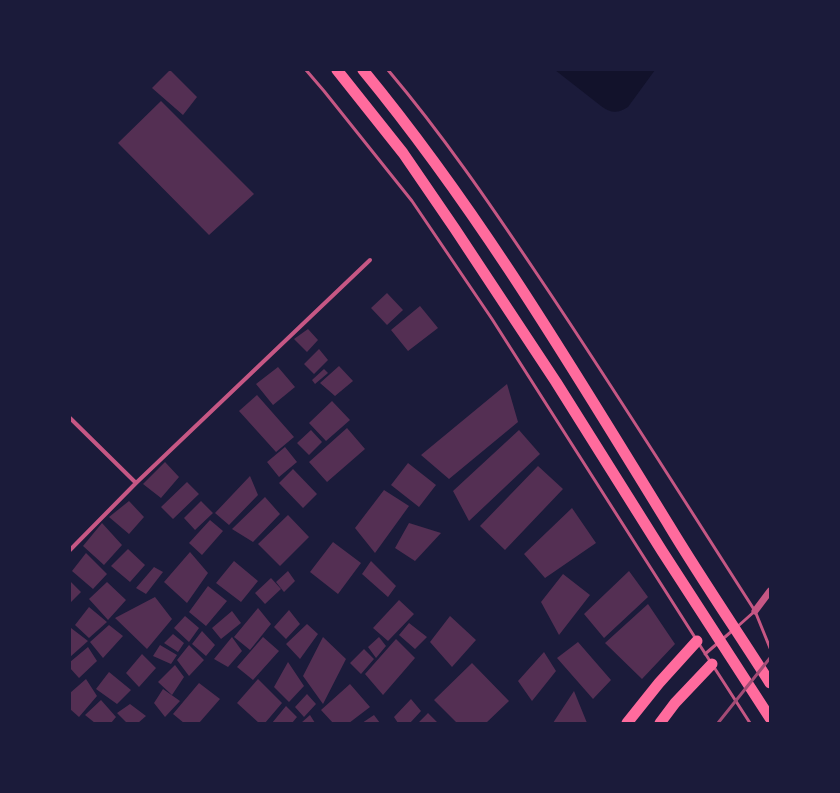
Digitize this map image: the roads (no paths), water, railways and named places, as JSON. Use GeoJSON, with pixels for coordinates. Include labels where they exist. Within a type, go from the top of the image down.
{"type":"FeatureCollection","features":[{"type":"Feature","properties":{"kind":"highway"},"geometry":{"type":"LineString","coordinates":[[337,70],[403,153],[455,229],[556,382],[662,552],[770,718]]}},
{"type":"Feature","properties":{"kind":"highway"},"geometry":{"type":"LineString","coordinates":[[363,70],[410,129],[453,188],[514,278],[598,410],[671,530],[770,682]]}},
{"type":"Feature","properties":{"kind":"highway"},"geometry":{"type":"LineString","coordinates":[[627,723],[659,683],[697,641]]}},
{"type":"Feature","properties":{"kind":"highway"},"geometry":{"type":"LineString","coordinates":[[660,723],[675,703],[712,664]]}},
{"type":"Feature","properties":{"kind":"street"},"geometry":{"type":"LineString","coordinates":[[70,550],[136,483],[370,260]]}},
{"type":"Feature","properties":{"kind":"street"},"geometry":{"type":"LineString","coordinates":[[70,418],[136,483]]}},
{"type":"Feature","properties":{"kind":"street"},"geometry":{"type":"LineString","coordinates":[[755,611],[770,591]]}},
{"type":"Feature","properties":{"kind":"lane"},"geometry":{"type":"LineString","coordinates":[[306,70],[412,201],[496,326],[750,723]]}},
{"type":"Feature","properties":{"kind":"lane"},"geometry":{"type":"LineString","coordinates":[[388,70],[416,102],[484,195],[571,324],[755,611],[770,648]]}},
{"type":"Feature","properties":{"kind":"lane"},"geometry":{"type":"LineString","coordinates":[[705,654],[755,611]]}},
{"type":"Feature","properties":{"kind":"railway"},"geometry":{"type":"LineString","coordinates":[[718,723],[770,658]]}}]}
